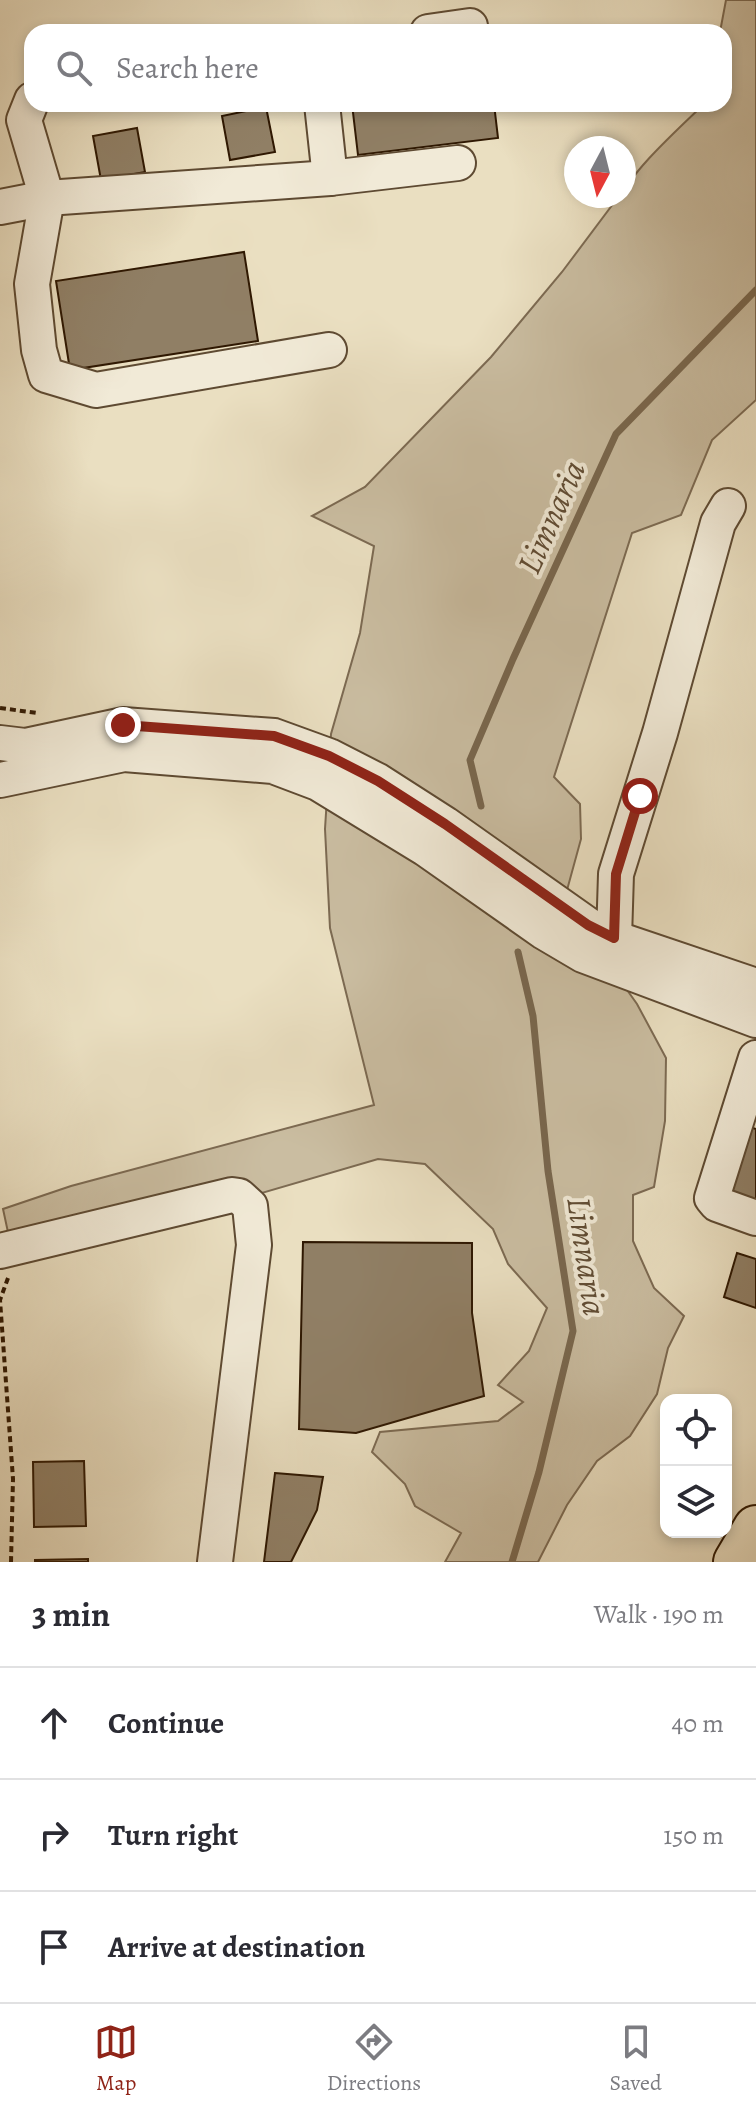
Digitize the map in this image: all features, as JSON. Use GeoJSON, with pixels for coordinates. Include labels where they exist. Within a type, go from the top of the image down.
{"type":"FeatureCollection","features":[{"type":"Feature","properties":{"kind":"highway"},"geometry":{"type":"LineString","coordinates":[[736,1562],[756,1528]]}},
{"type":"Feature","properties":{"kind":"street"},"geometry":{"type":"LineString","coordinates":[[27,112],[24,120],[47,198],[32,284],[39,350],[46,375],[96,390],[329,350]]}},
{"type":"Feature","properties":{"kind":"street"},"geometry":{"type":"LineString","coordinates":[[323,112],[330,178]]}},
{"type":"Feature","properties":{"kind":"street"},"geometry":{"type":"LineString","coordinates":[[0,207],[47,198],[330,178],[458,163]]}},
{"type":"Feature","properties":{"kind":"street"},"geometry":{"type":"LineString","coordinates":[[614,938],[616,874],[660,733],[718,523],[728,506]]}},
{"type":"Feature","properties":{"kind":"street"},"geometry":{"type":"LineString","coordinates":[[0,743],[25,746],[123,725],[274,736],[341,762],[378,781],[436,837],[552,918],[583,955],[756,1020]]}},
{"type":"Feature","properties":{"kind":"street"},"geometry":{"type":"LineString","coordinates":[[0,780],[124,754],[273,766],[436,837]]}},
{"type":"Feature","properties":{"kind":"street"},"geometry":{"type":"LineString","coordinates":[[552,918],[588,925],[614,938],[756,986]]}},
{"type":"Feature","properties":{"kind":"street"},"geometry":{"type":"LineString","coordinates":[[756,1058],[712,1198],[717,1204],[756,1218]]}},
{"type":"Feature","properties":{"kind":"street"},"geometry":{"type":"LineString","coordinates":[[9,1261],[232,1195],[239,1196],[250,1206],[254,1245],[215,1562]]}},
{"type":"Feature","properties":{"kind":"path"},"geometry":{"type":"LineString","coordinates":[[9,1261],[0,1300],[13,1479],[11,1562]]}},
{"type":"Feature","properties":{"kind":"shaded area"},"geometry":{"type":"Polygon","coordinates":[[[726,0],[756,0],[756,400],[712,440],[681,515],[632,533],[554,777],[580,804],[581,839],[564,901],[637,1004],[666,1058],[665,1121],[654,1187],[633,1195],[633,1241],[654,1288],[684,1316],[668,1348],[657,1394],[630,1436],[597,1461],[567,1505],[538,1562],[445,1562],[461,1533],[415,1506],[405,1484],[372,1452],[380,1432],[498,1421],[523,1402],[498,1385],[529,1351],[547,1308],[508,1264],[493,1229],[425,1164],[378,1159],[15,1265],[3,1209],[71,1186],[374,1105],[330,928],[325,829],[331,734],[360,633],[374,546],[312,516],[365,487],[491,357],[562,272],[610,208],[636,208],[636,174],[696,112],[732,112],[732,24],[722,24],[726,0]]]}},
{"type":"Feature","properties":{"kind":"building"},"geometry":{"type":"Polygon","coordinates":[[[267,112],[275,152],[230,160],[222,116],[267,112]]]}},
{"type":"Feature","properties":{"kind":"building"},"geometry":{"type":"Polygon","coordinates":[[[353,112],[495,112],[498,138],[358,155],[353,112]]]}},
{"type":"Feature","properties":{"kind":"building"},"geometry":{"type":"Polygon","coordinates":[[[137,128],[145,172],[101,180],[93,136],[137,128]]]}},
{"type":"Feature","properties":{"kind":"building"},"geometry":{"type":"Polygon","coordinates":[[[244,252],[258,341],[70,370],[56,281],[244,252]]]}},
{"type":"Feature","properties":{"kind":"building"},"geometry":{"type":"Polygon","coordinates":[[[750,1127],[756,1129],[756,1205],[725,1194],[750,1127]]]}},
{"type":"Feature","properties":{"kind":"building"},"geometry":{"type":"Polygon","coordinates":[[[303,1242],[472,1243],[472,1313],[484,1396],[356,1433],[299,1429],[303,1242]]]}},
{"type":"Feature","properties":{"kind":"building"},"geometry":{"type":"Polygon","coordinates":[[[737,1253],[756,1259],[756,1308],[724,1297],[737,1253]]]}},
{"type":"Feature","properties":{"kind":"building"},"geometry":{"type":"Polygon","coordinates":[[[84,1461],[86,1526],[34,1527],[33,1462],[84,1461]]]}},
{"type":"Feature","properties":{"kind":"building"},"geometry":{"type":"Polygon","coordinates":[[[275,1473],[323,1477],[317,1510],[291,1562],[264,1562],[275,1473]]]}},
{"type":"Feature","properties":{"kind":"building"},"geometry":{"type":"Polygon","coordinates":[[[88,1559],[88,1562],[35,1562],[35,1560],[88,1559]]]}},
{"type":"Feature","properties":{"kind":"waterway","name":"Limnaria"},"geometry":{"type":"LineString","coordinates":[[481,806],[470,760],[616,434],[756,290]]}},
{"type":"Feature","properties":{"kind":"waterway","name":"Limnaria"},"geometry":{"type":"LineString","coordinates":[[512,1562],[539,1472],[573,1331],[548,1171],[533,1016],[518,952]]}},
{"type":"Feature","properties":{"kind":"route"},"geometry":{"type":"LineString","coordinates":[[123,725],[274,736],[329,756],[378,781],[445,824],[588,925],[614,938],[616,874],[640,796]]}}]}
